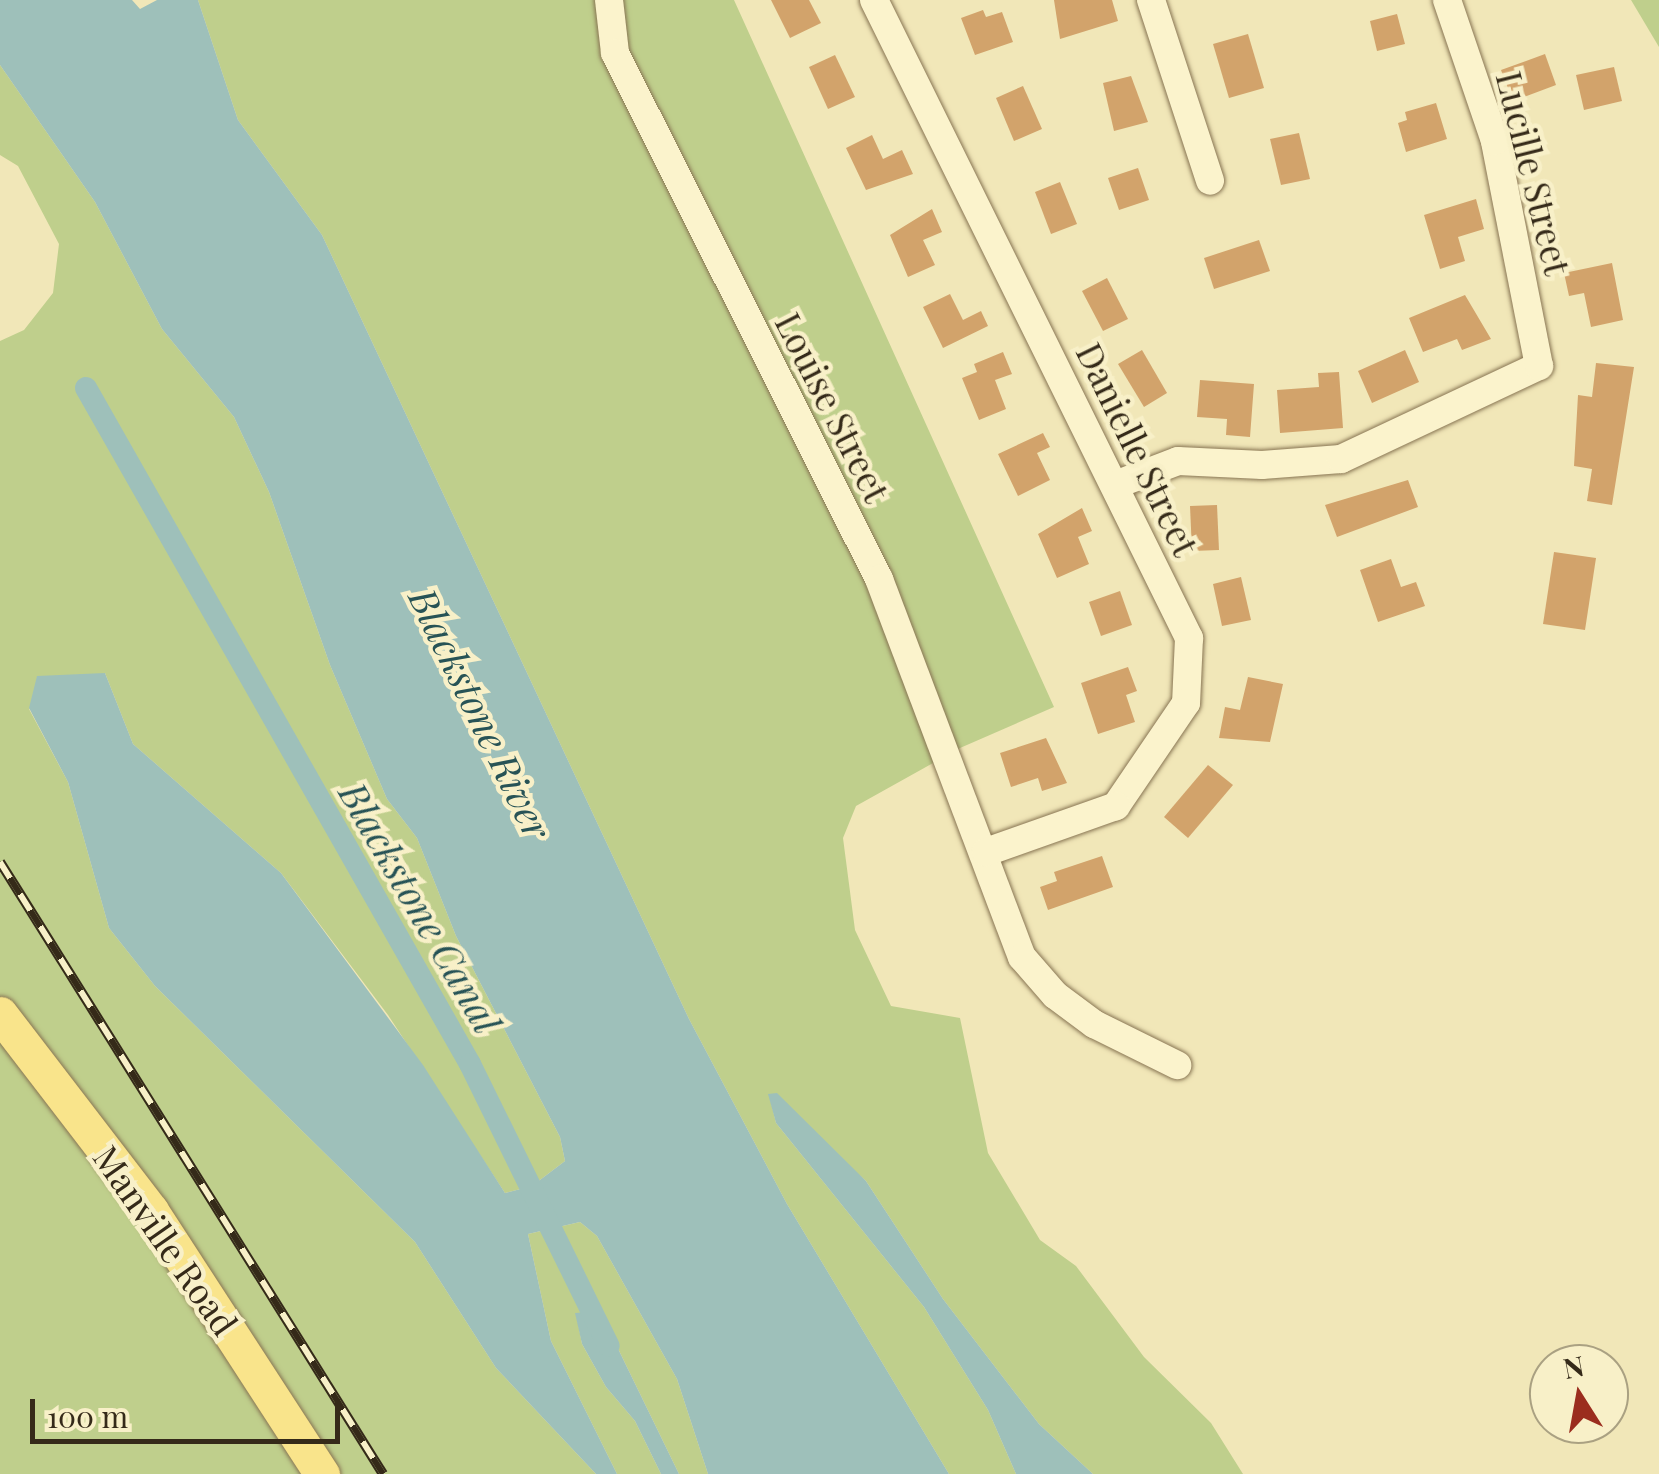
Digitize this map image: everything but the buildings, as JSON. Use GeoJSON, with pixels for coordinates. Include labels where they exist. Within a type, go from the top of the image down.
{"type":"FeatureCollection","features":[{"type":"Feature","properties":{"kind":"main road","name":"Manville Road"},"geometry":{"type":"LineString","coordinates":[[0,1014],[150,1211],[322,1474]]}},
{"type":"Feature","properties":{"kind":"street","name":"Louise Street"},"geometry":{"type":"LineString","coordinates":[[608,0],[615,53],[880,580],[986,852],[1000,910],[1033,970],[1094,1024],[1177,1065]]}},
{"type":"Feature","properties":{"kind":"street"},"geometry":{"type":"LineString","coordinates":[[1150,0],[1210,181]]}},
{"type":"Feature","properties":{"kind":"street","name":"Lucille Street"},"geometry":{"type":"LineString","coordinates":[[1115,486],[1178,461],[1262,465],[1341,460],[1539,366],[1495,141],[1446,0]]}},
{"type":"Feature","properties":{"kind":"street","name":"Danielle Street"},"geometry":{"type":"LineString","coordinates":[[880,2],[1189,638],[1186,703],[1116,806],[986,852]]}},
{"type":"Feature","properties":{"kind":"green space"},"geometry":{"type":"Polygon","coordinates":[[[198,0],[734,0],[1054,707],[960,748],[856,806],[843,838],[855,930],[891,1006],[960,1018],[988,1153],[1040,1240],[1076,1266],[1144,1357],[1211,1423],[1243,1474],[1093,1474],[1039,1424],[943,1299],[866,1181],[769,1094],[776,1123],[924,1307],[988,1410],[1016,1474],[949,1474],[787,1204],[689,1019],[322,235],[238,120],[198,0]]]}},
{"type":"Feature","properties":{"kind":"green space"},"geometry":{"type":"Polygon","coordinates":[[[1631,0],[1659,0],[1659,47],[1631,0]]]}},
{"type":"Feature","properties":{"kind":"green space"},"geometry":{"type":"Polygon","coordinates":[[[0,65],[95,202],[162,329],[234,417],[269,492],[330,665],[387,799],[417,838],[456,936],[560,1137],[565,1161],[532,1186],[505,1193],[388,1015],[281,873],[133,744],[105,673],[29,709],[68,782],[109,928],[155,986],[415,1242],[496,1368],[596,1474],[0,1474],[0,341],[24,330],[53,293],[59,244],[18,166],[0,155],[0,65]]]}},
{"type":"Feature","properties":{"kind":"green space"},"geometry":{"type":"Polygon","coordinates":[[[580,1222],[597,1236],[677,1379],[708,1474],[679,1474],[607,1326],[576,1313],[582,1344],[606,1387],[635,1421],[661,1474],[617,1474],[551,1341],[528,1234],[580,1222]]]}},
{"type":"Feature","properties":{"kind":"water","name":"Blackstone River"},"geometry":{"type":"Polygon","coordinates":[[[0,0],[132,0],[140,9],[157,0],[198,0],[238,120],[322,235],[689,1019],[787,1204],[949,1474],[708,1474],[677,1379],[597,1236],[580,1222],[528,1234],[551,1341],[617,1474],[596,1474],[496,1368],[415,1242],[155,986],[109,928],[68,782],[29,708],[37,676],[105,673],[133,744],[281,873],[423,1065],[505,1193],[532,1186],[565,1161],[560,1137],[456,936],[417,838],[387,799],[330,665],[269,492],[234,417],[162,329],[95,202],[0,65],[0,0]]]}},
{"type":"Feature","properties":{"kind":"water"},"geometry":{"type":"Polygon","coordinates":[[[777,1093],[866,1181],[943,1299],[1039,1424],[1093,1474],[1016,1474],[988,1410],[924,1307],[776,1123],[768,1094],[777,1093]]]}},
{"type":"Feature","properties":{"kind":"water"},"geometry":{"type":"Polygon","coordinates":[[[589,1312],[607,1326],[679,1474],[661,1474],[635,1421],[606,1387],[582,1344],[575,1313],[589,1312]]]}},
{"type":"Feature","properties":{"kind":"waterway","name":"Blackstone Canal"},"geometry":{"type":"LineString","coordinates":[[86,388],[470,1064],[609,1346]]}},
{"type":"Feature","properties":{"kind":"railway"},"geometry":{"type":"LineString","coordinates":[[0,862],[383,1474]]}}]}
